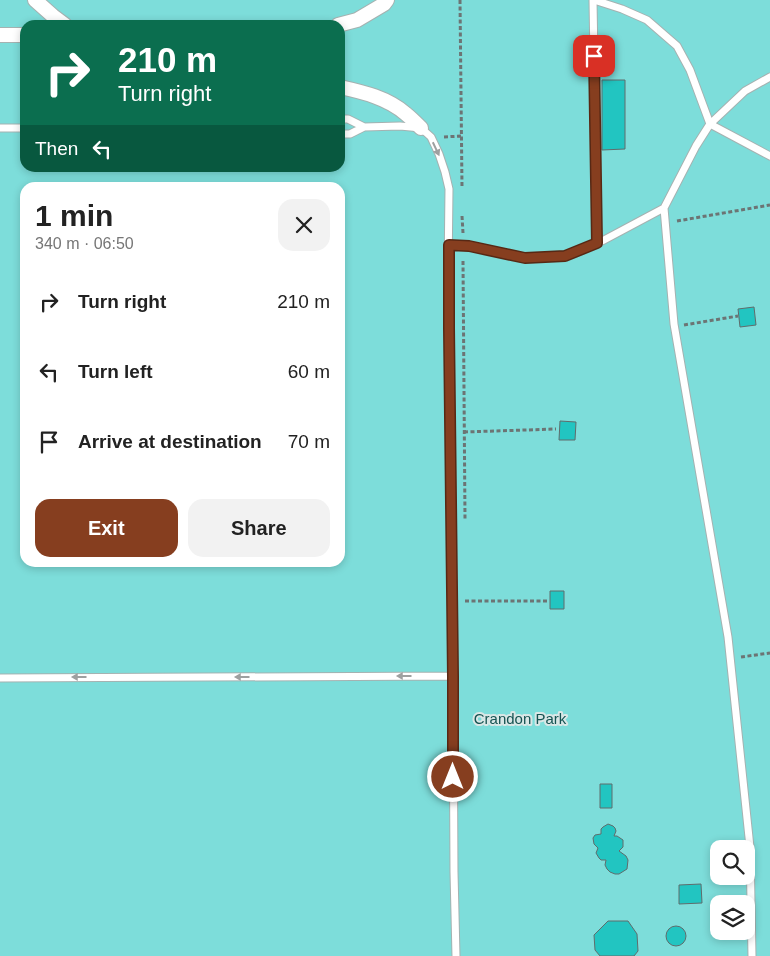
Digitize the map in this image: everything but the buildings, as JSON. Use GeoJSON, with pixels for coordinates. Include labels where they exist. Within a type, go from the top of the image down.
{"type":"FeatureCollection","features":[{"type":"Feature","properties":{"kind":"street"},"geometry":{"type":"LineString","coordinates":[[35,0],[58,20]]}},
{"type":"Feature","properties":{"kind":"street"},"geometry":{"type":"LineString","coordinates":[[345,23],[357,20],[384,4],[387,0]]}},
{"type":"Feature","properties":{"kind":"street"},"geometry":{"type":"LineString","coordinates":[[0,35],[20,35]]}},
{"type":"Feature","properties":{"kind":"street"},"geometry":{"type":"LineString","coordinates":[[345,88],[380,98],[406,113],[421,128]]}},
{"type":"Feature","properties":{"kind":"lane"},"geometry":{"type":"LineString","coordinates":[[597,243],[594,0],[647,20],[677,46],[690,70],[710,124],[770,156]]}},
{"type":"Feature","properties":{"kind":"lane"},"geometry":{"type":"LineString","coordinates":[[752,956],[750,847],[728,637],[674,326],[664,208],[696,146],[710,124],[745,91],[770,77]]}},
{"type":"Feature","properties":{"kind":"lane"},"geometry":{"type":"LineString","coordinates":[[345,119],[364,127]]}},
{"type":"Feature","properties":{"kind":"lane"},"geometry":{"type":"LineString","coordinates":[[345,134],[350,134],[364,127],[400,126],[421,128],[430,138],[439,154],[448,189],[456,956]]}},
{"type":"Feature","properties":{"kind":"lane"},"geometry":{"type":"LineString","coordinates":[[0,128],[20,128]]}},
{"type":"Feature","properties":{"kind":"lane"},"geometry":{"type":"LineString","coordinates":[[449,245],[469,246],[525,258],[565,256],[597,243],[664,208]]}},
{"type":"Feature","properties":{"kind":"lane"},"geometry":{"type":"LineString","coordinates":[[0,678],[453,676]]}},
{"type":"Feature","properties":{"kind":"path"},"geometry":{"type":"LineString","coordinates":[[460,0],[462,192]]}},
{"type":"Feature","properties":{"kind":"path"},"geometry":{"type":"LineString","coordinates":[[665,222],[770,205]]}},
{"type":"Feature","properties":{"kind":"path"},"geometry":{"type":"LineString","coordinates":[[462,209],[463,233]]}},
{"type":"Feature","properties":{"kind":"path"},"geometry":{"type":"LineString","coordinates":[[674,326],[738,316]]}},
{"type":"Feature","properties":{"kind":"path"},"geometry":{"type":"LineString","coordinates":[[464,432],[556,429]]}},
{"type":"Feature","properties":{"kind":"path"},"geometry":{"type":"LineString","coordinates":[[466,602],[547,601]]}},
{"type":"Feature","properties":{"kind":"path"},"geometry":{"type":"LineString","coordinates":[[730,658],[770,653]]}},
{"type":"Feature","properties":{"kind":"green space","name":"Crandon Park"},"geometry":{"type":"Polygon","coordinates":[[[0,0],[770,0],[770,956],[0,956],[0,0]]]}},
{"type":"Feature","properties":{"kind":"route"},"geometry":{"type":"LineString","coordinates":[[453,777],[449,245],[469,246],[525,258],[565,256],[597,243],[594,56]]}}]}
